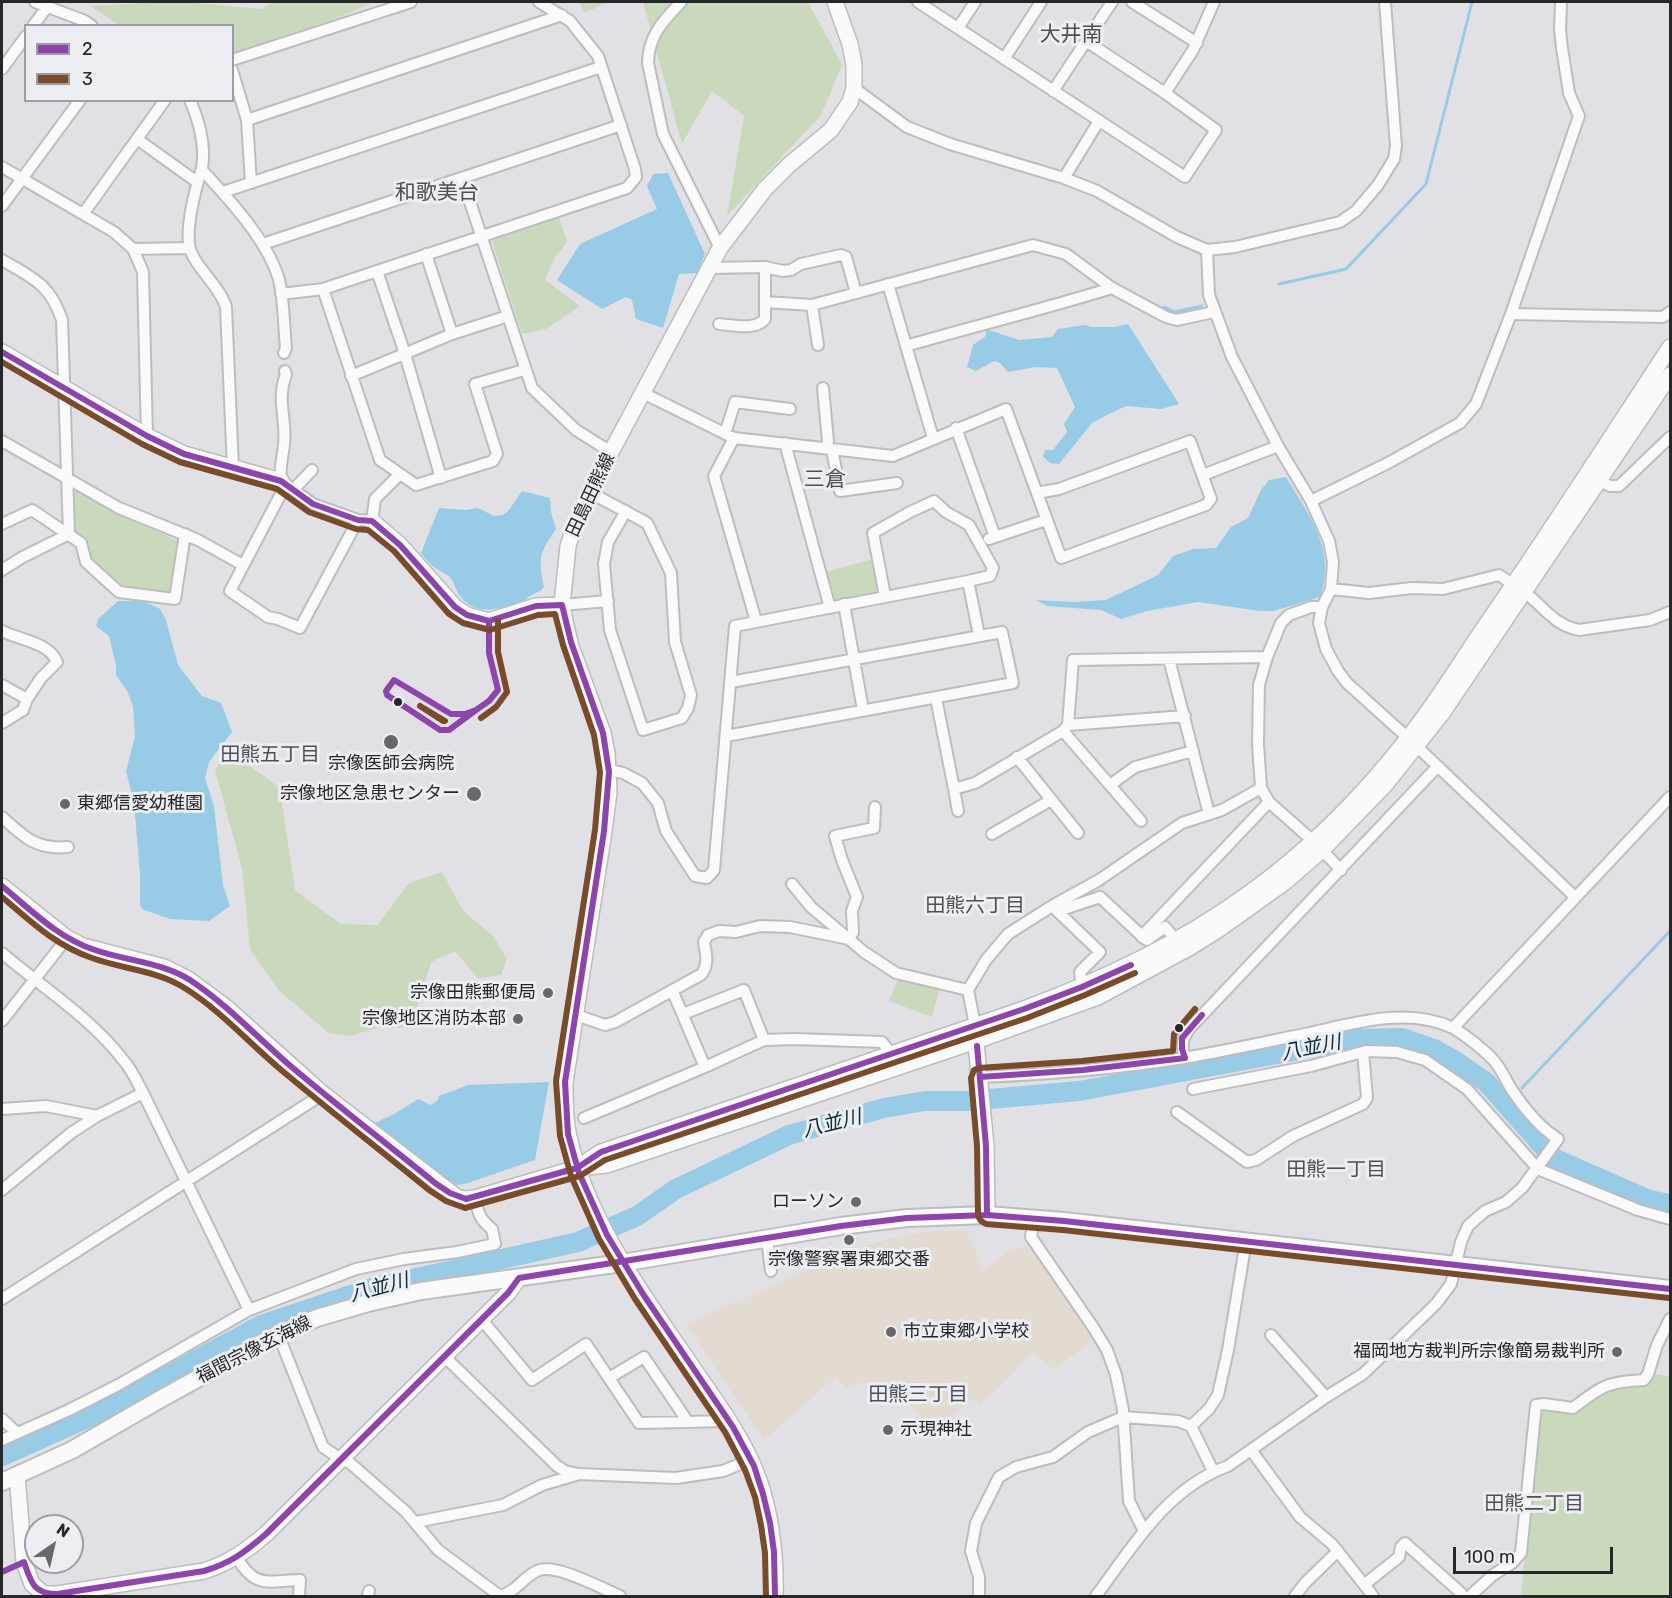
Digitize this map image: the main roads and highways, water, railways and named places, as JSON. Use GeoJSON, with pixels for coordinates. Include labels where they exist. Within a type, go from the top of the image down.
{"type":"FeatureCollection","features":[{"type":"Feature","properties":{"kind":"main road","name":"福間宗像玄海線"},"geometry":{"type":"LineString","coordinates":[[2,1482],[72,1450],[278,1334],[317,1318],[368,1303],[421,1291],[622,1263],[767,1238],[907,1218],[987,1215],[1034,1218],[1671,1289]]}},
{"type":"Feature","properties":{"kind":"water"},"geometry":{"type":"Polygon","coordinates":[[[668,173],[705,254],[697,273],[679,274],[663,328],[636,319],[632,300],[626,297],[602,309],[557,280],[580,244],[657,209],[647,186],[653,174],[668,173]]]}},
{"type":"Feature","properties":{"kind":"water"},"geometry":{"type":"Polygon","coordinates":[[[1128,324],[1179,404],[1161,409],[1126,406],[1109,414],[1092,423],[1059,464],[1050,463],[1043,456],[1045,450],[1053,450],[1067,432],[1064,424],[1075,407],[1057,368],[1035,367],[1008,372],[1000,363],[994,361],[976,371],[967,367],[973,345],[986,336],[986,329],[1019,340],[1052,337],[1058,329],[1085,325],[1115,327],[1128,324]]]}},
{"type":"Feature","properties":{"kind":"water"},"geometry":{"type":"Polygon","coordinates":[[[1286,477],[1311,520],[1323,549],[1324,580],[1320,597],[1274,611],[1198,602],[1147,611],[1121,619],[1101,610],[1047,606],[1036,600],[1074,602],[1106,600],[1158,575],[1173,556],[1193,549],[1216,548],[1231,527],[1248,518],[1261,490],[1269,480],[1286,477]]]}},
{"type":"Feature","properties":{"kind":"water"},"geometry":{"type":"Polygon","coordinates":[[[522,491],[550,498],[556,529],[541,556],[544,587],[526,600],[509,606],[492,609],[475,608],[459,595],[450,577],[432,566],[421,553],[439,508],[465,510],[478,508],[494,516],[503,515],[522,491]]]}},
{"type":"Feature","properties":{"kind":"water"},"geometry":{"type":"Polygon","coordinates":[[[118,601],[143,601],[160,609],[166,620],[178,665],[202,696],[221,703],[232,732],[209,762],[205,778],[214,806],[223,885],[230,906],[209,921],[170,919],[142,909],[140,904],[134,803],[126,771],[135,736],[133,706],[127,691],[116,675],[109,636],[96,626],[98,619],[118,601]]]}},
{"type":"Feature","properties":{"kind":"water"},"geometry":{"type":"Polygon","coordinates":[[[549,1082],[535,1160],[465,1184],[455,1185],[373,1124],[418,1099],[431,1105],[438,1100],[439,1096],[468,1085],[549,1082]]]}},
{"type":"Feature","properties":{"kind":"waterway"},"geometry":{"type":"LineString","coordinates":[[1279,284],[1346,269],[1426,184],[1472,2]]}},
{"type":"Feature","properties":{"kind":"waterway"},"geometry":{"type":"LineString","coordinates":[[1164,307],[1175,312],[1202,306]]}},
{"type":"Feature","properties":{"kind":"waterway"},"geometry":{"type":"LineString","coordinates":[[1522,1088],[1670,931]]}},
{"type":"Feature","properties":{"kind":"waterway","name":"八並川"},"geometry":{"type":"LineString","coordinates":[[2,1456],[98,1413],[261,1325],[372,1288],[578,1242],[637,1216],[676,1189],[789,1135],[884,1108],[925,1101],[967,1101],[1079,1091],[1358,1039],[1402,1038],[1434,1049],[1487,1083],[1553,1158],[1649,1200],[1670,1204]]}},
{"type":"Feature","properties":{"kind":"place","name":"宗像医師会病院"},"geometry":{"type":"Point","coordinates":[391,742]}},
{"type":"Feature","properties":{"kind":"place","name":"宗像地区急患センター"},"geometry":{"type":"Point","coordinates":[474,794]}},
{"type":"Feature","properties":{"kind":"place","name":"東郷信愛幼稚園"},"geometry":{"type":"Point","coordinates":[65,804]}},
{"type":"Feature","properties":{"kind":"place","name":"宗像田熊郵便局"},"geometry":{"type":"Point","coordinates":[548,993]}},
{"type":"Feature","properties":{"kind":"place","name":"宗像地区消防本部"},"geometry":{"type":"Point","coordinates":[518,1019]}},
{"type":"Feature","properties":{"kind":"place","name":"ローソン"},"geometry":{"type":"Point","coordinates":[856,1202]}},
{"type":"Feature","properties":{"kind":"place","name":"宗像警察署東郷交番"},"geometry":{"type":"Point","coordinates":[849,1240]}},
{"type":"Feature","properties":{"kind":"place","name":"市立東郷小学校"},"geometry":{"type":"Point","coordinates":[891,1332]}},
{"type":"Feature","properties":{"kind":"place","name":"福岡地方裁判所宗像簡易裁判所"},"geometry":{"type":"Point","coordinates":[1617,1352]}},
{"type":"Feature","properties":{"kind":"place","name":"示現神社"},"geometry":{"type":"Point","coordinates":[888,1430]}},
{"type":"Feature","properties":{"kind":"district","name":"大井南"},"geometry":{"type":"Point","coordinates":[1071,35]}},
{"type":"Feature","properties":{"kind":"district","name":"和歌美台"},"geometry":{"type":"Point","coordinates":[437,193]}},
{"type":"Feature","properties":{"kind":"district","name":"三倉"},"geometry":{"type":"Point","coordinates":[825,480]}},
{"type":"Feature","properties":{"kind":"district","name":"田熊五丁目"},"geometry":{"type":"Point","coordinates":[270,755]}},
{"type":"Feature","properties":{"kind":"district","name":"田熊六丁目"},"geometry":{"type":"Point","coordinates":[975,906]}},
{"type":"Feature","properties":{"kind":"district","name":"田熊一丁目"},"geometry":{"type":"Point","coordinates":[1336,1170]}},
{"type":"Feature","properties":{"kind":"district","name":"田熊三丁目"},"geometry":{"type":"Point","coordinates":[918,1395]}},
{"type":"Feature","properties":{"kind":"district","name":"田熊二丁目"},"geometry":{"type":"Point","coordinates":[1534,1504]}}]}
